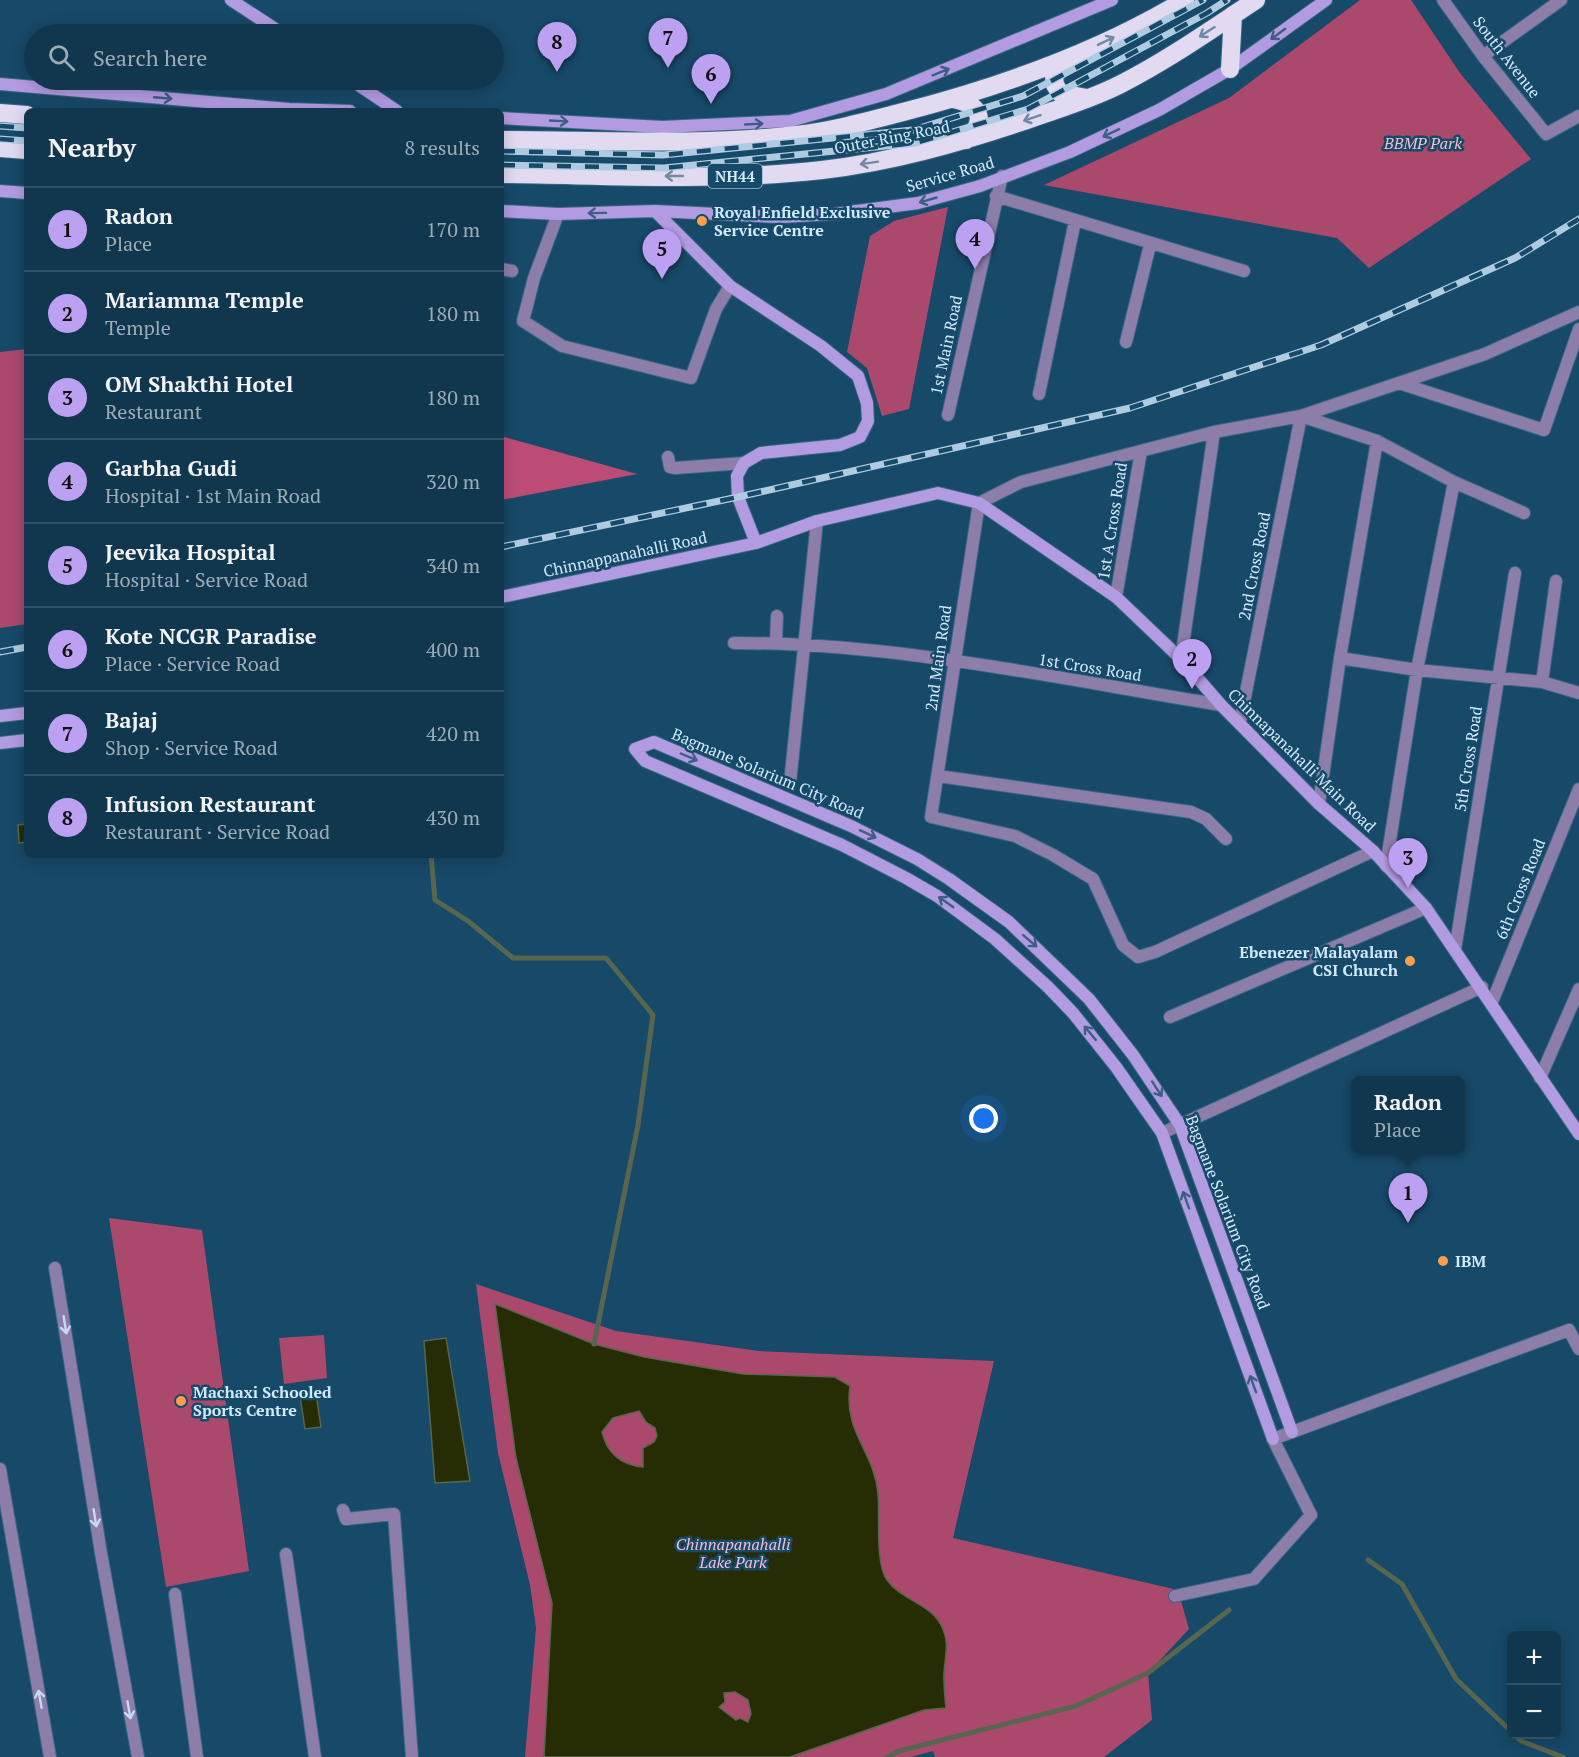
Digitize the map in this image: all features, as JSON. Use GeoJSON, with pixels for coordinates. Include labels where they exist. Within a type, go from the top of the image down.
{"type":"FeatureCollection","features":[{"type":"Feature","properties":{"kind":"highway","name":"Outer Ring Road"},"geometry":{"type":"LineString","coordinates":[[504,140],[732,140],[799,135],[863,122],[953,99],[1068,57],[1110,39],[1185,0]]}},
{"type":"Feature","properties":{"kind":"highway","name":"Outer Ring Road"},"geometry":{"type":"LineString","coordinates":[[504,174],[745,176],[822,170],[888,160],[966,140],[1089,98],[1170,56],[1256,0]]}},
{"type":"Feature","properties":{"kind":"highway"},"geometry":{"type":"LineString","coordinates":[[1230,69],[1233,15]]}},
{"type":"Feature","properties":{"kind":"highway"},"geometry":{"type":"LineString","coordinates":[[1068,57],[1054,76],[1055,85],[1060,93],[1089,98]]}},
{"type":"Feature","properties":{"kind":"highway"},"geometry":{"type":"LineString","coordinates":[[953,99],[970,103],[976,109],[979,118],[978,127],[966,140]]}},
{"type":"Feature","properties":{"kind":"highway"},"geometry":{"type":"LineString","coordinates":[[0,113],[24,115]]}},
{"type":"Feature","properties":{"kind":"highway"},"geometry":{"type":"LineString","coordinates":[[0,148],[24,150]]}},
{"type":"Feature","properties":{"kind":"street"},"geometry":{"type":"LineString","coordinates":[[231,0],[268,24]]}},
{"type":"Feature","properties":{"kind":"street"},"geometry":{"type":"LineString","coordinates":[[504,118],[662,127],[790,121],[886,94],[1112,0]]}},
{"type":"Feature","properties":{"kind":"street","name":"Service Road"},"geometry":{"type":"LineString","coordinates":[[504,212],[558,214],[655,211],[779,217],[834,214],[918,203],[980,186],[1070,152],[1159,110],[1230,69],[1326,0]]}},
{"type":"Feature","properties":{"kind":"street","name":"South Avenue"},"geometry":{"type":"LineString","coordinates":[[1443,0],[1546,134],[1579,116]]}},
{"type":"Feature","properties":{"kind":"street"},"geometry":{"type":"LineString","coordinates":[[1484,56],[1562,0]]}},
{"type":"Feature","properties":{"kind":"street"},"geometry":{"type":"LineString","coordinates":[[0,84],[24,86]]}},
{"type":"Feature","properties":{"kind":"street"},"geometry":{"type":"LineString","coordinates":[[69,90],[277,108]]}},
{"type":"Feature","properties":{"kind":"street"},"geometry":{"type":"LineString","coordinates":[[366,90],[393,108]]}},
{"type":"Feature","properties":{"kind":"street","name":"1st Main Road"},"geometry":{"type":"LineString","coordinates":[[948,416],[1002,177]]}},
{"type":"Feature","properties":{"kind":"street"},"geometry":{"type":"LineString","coordinates":[[0,191],[24,193]]}},
{"type":"Feature","properties":{"kind":"street"},"geometry":{"type":"LineString","coordinates":[[996,196],[1244,272]]}},
{"type":"Feature","properties":{"kind":"street"},"geometry":{"type":"LineString","coordinates":[[655,211],[730,286],[821,346],[858,376],[867,403],[868,421],[860,437],[840,445],[761,453],[744,463],[675,468],[670,467],[668,457]]}},
{"type":"Feature","properties":{"kind":"street"},"geometry":{"type":"LineString","coordinates":[[558,214],[534,278],[523,321],[562,346],[691,378],[716,309],[730,286]]}},
{"type":"Feature","properties":{"kind":"street"},"geometry":{"type":"LineString","coordinates":[[1039,394],[1075,221]]}},
{"type":"Feature","properties":{"kind":"street"},"geometry":{"type":"LineString","coordinates":[[1126,342],[1150,245]]}},
{"type":"Feature","properties":{"kind":"street"},"geometry":{"type":"LineString","coordinates":[[979,503],[1021,482],[1214,432],[1300,416],[1485,354],[1579,312]]}},
{"type":"Feature","properties":{"kind":"street"},"geometry":{"type":"LineString","coordinates":[[1399,383],[1544,430],[1579,329]]}},
{"type":"Feature","properties":{"kind":"street"},"geometry":{"type":"LineString","coordinates":[[1300,416],[1377,441],[1454,482],[1524,513]]}},
{"type":"Feature","properties":{"kind":"street","name":"2nd Cross Road"},"geometry":{"type":"LineString","coordinates":[[1240,722],[1300,416]]}},
{"type":"Feature","properties":{"kind":"street"},"geometry":{"type":"LineString","coordinates":[[1181,659],[1214,432]]}},
{"type":"Feature","properties":{"kind":"street"},"geometry":{"type":"LineString","coordinates":[[1319,804],[1340,658],[1377,441]]}},
{"type":"Feature","properties":{"kind":"street","name":"1st A Cross Road"},"geometry":{"type":"LineString","coordinates":[[1116,597],[1141,451]]}},
{"type":"Feature","properties":{"kind":"street"},"geometry":{"type":"LineString","coordinates":[[744,463],[737,476],[738,497],[756,543]]}},
{"type":"Feature","properties":{"kind":"street"},"geometry":{"type":"LineString","coordinates":[[1386,866],[1417,670],[1454,482]]}},
{"type":"Feature","properties":{"kind":"street","name":"Chinnapanahalli Main Road"},"geometry":{"type":"LineString","coordinates":[[756,543],[817,521],[938,494],[979,503],[1116,597],[1181,659],[1221,705],[1319,804],[1373,851],[1426,908],[1482,987],[1579,1134]]}},
{"type":"Feature","properties":{"kind":"street","name":"2nd Main Road"},"geometry":{"type":"LineString","coordinates":[[979,503],[953,661],[931,817],[1014,836],[1094,879],[1123,945],[1138,957],[1155,952],[1373,851]]}},
{"type":"Feature","properties":{"kind":"street"},"geometry":{"type":"LineString","coordinates":[[790,783],[817,521]]}},
{"type":"Feature","properties":{"kind":"street","name":"Chinnappanahalli Road"},"geometry":{"type":"LineString","coordinates":[[504,596],[756,543]]}},
{"type":"Feature","properties":{"kind":"street","name":"5th Cross Road"},"geometry":{"type":"LineString","coordinates":[[1455,950],[1515,573]]}},
{"type":"Feature","properties":{"kind":"street"},"geometry":{"type":"LineString","coordinates":[[1542,681],[1556,581]]}},
{"type":"Feature","properties":{"kind":"street"},"geometry":{"type":"LineString","coordinates":[[776,643],[777,616]]}},
{"type":"Feature","properties":{"kind":"street","name":"1st Cross Road"},"geometry":{"type":"LineString","coordinates":[[734,643],[804,644],[953,661],[1221,705]]}},
{"type":"Feature","properties":{"kind":"street"},"geometry":{"type":"LineString","coordinates":[[1340,658],[1417,670],[1542,681],[1579,693]]}},
{"type":"Feature","properties":{"kind":"street"},"geometry":{"type":"LineString","coordinates":[[0,716],[24,713]]}},
{"type":"Feature","properties":{"kind":"street"},"geometry":{"type":"LineString","coordinates":[[0,742],[24,740]]}},
{"type":"Feature","properties":{"kind":"street","name":"Bagmane Solarium City Road"},"geometry":{"type":"LineString","coordinates":[[1273,1439],[1162,1133],[1116,1067],[1073,1013],[1022,962],[967,917],[875,861],[645,761],[635,749],[654,742],[859,830],[917,859],[956,884],[1030,940],[1089,999],[1133,1055],[1180,1125],[1292,1432]]}},
{"type":"Feature","properties":{"kind":"street"},"geometry":{"type":"LineString","coordinates":[[938,776],[1191,812],[1206,819],[1226,839]]}},
{"type":"Feature","properties":{"kind":"street","name":"6th Cross Road"},"geometry":{"type":"LineString","coordinates":[[1492,1002],[1579,789]]}},
{"type":"Feature","properties":{"kind":"street"},"geometry":{"type":"LineString","coordinates":[[1170,1017],[1426,908]]}},
{"type":"Feature","properties":{"kind":"street"},"geometry":{"type":"LineString","coordinates":[[1162,1133],[1482,987]]}},
{"type":"Feature","properties":{"kind":"street"},"geometry":{"type":"LineString","coordinates":[[1540,1077],[1579,989]]}},
{"type":"Feature","properties":{"kind":"street"},"geometry":{"type":"LineString","coordinates":[[55,1268],[101,1553],[138,1757]]}},
{"type":"Feature","properties":{"kind":"street"},"geometry":{"type":"LineString","coordinates":[[1175,1596],[1254,1579],[1311,1515],[1273,1439],[1569,1330],[1579,1349]]}},
{"type":"Feature","properties":{"kind":"street"},"geometry":{"type":"LineString","coordinates":[[0,1469],[50,1757]]}},
{"type":"Feature","properties":{"kind":"street"},"geometry":{"type":"LineString","coordinates":[[343,1510],[346,1519],[394,1514],[412,1757]]}},
{"type":"Feature","properties":{"kind":"street"},"geometry":{"type":"LineString","coordinates":[[286,1554],[315,1757]]}},
{"type":"Feature","properties":{"kind":"street"},"geometry":{"type":"LineString","coordinates":[[175,1594],[197,1757]]}},
{"type":"Feature","properties":{"kind":"green space","name":"BBMP Park"},"geometry":{"type":"Polygon","coordinates":[[[1360,0],[1411,0],[1460,73],[1531,159],[1369,268],[1337,238],[1044,185],[1229,98],[1360,0]]]}},
{"type":"Feature","properties":{"kind":"green space"},"geometry":{"type":"Polygon","coordinates":[[[948,207],[909,409],[882,416],[867,368],[847,352],[870,236],[894,221],[948,207]]]}},
{"type":"Feature","properties":{"kind":"green space"},"geometry":{"type":"Polygon","coordinates":[[[24,349],[24,624],[0,628],[0,352],[24,349]]]}},
{"type":"Feature","properties":{"kind":"green space","name":"Machaxi Schooled Sports Centre"},"geometry":{"type":"Polygon","coordinates":[[[109,1218],[202,1230],[249,1571],[166,1587],[109,1218]]]}},
{"type":"Feature","properties":{"kind":"green space","name":"Chinnapanahalli Lake Park"},"geometry":{"type":"Polygon","coordinates":[[[476,1284],[616,1331],[759,1351],[994,1361],[953,1538],[1178,1590],[1189,1629],[1148,1673],[1152,1720],[1104,1757],[935,1757],[933,1751],[911,1757],[525,1757],[536,1628],[530,1585],[498,1453],[476,1284]]]}},
{"type":"Feature","properties":{"kind":"green space"},"geometry":{"type":"Polygon","coordinates":[[[324,1335],[327,1378],[284,1384],[279,1338],[324,1335]]]}},
{"type":"Feature","properties":{"kind":"shaded area"},"geometry":{"type":"Polygon","coordinates":[[[504,437],[637,474],[504,499],[504,437]]]}},
{"type":"Feature","properties":{"kind":"shaded area"},"geometry":{"type":"Polygon","coordinates":[[[24,824],[24,842],[19,843],[18,825],[24,824]]]}},
{"type":"Feature","properties":{"kind":"shaded area","name":"Chinnapanahalli Lake Park"},"geometry":{"type":"Polygon","coordinates":[[[495,1304],[594,1344],[644,1357],[743,1374],[835,1377],[850,1386],[851,1417],[876,1479],[879,1551],[883,1573],[900,1593],[931,1613],[945,1634],[946,1708],[924,1710],[790,1757],[544,1757],[552,1603],[516,1458],[495,1304]],[[639,1411],[613,1418],[602,1432],[607,1446],[616,1457],[628,1464],[643,1467],[643,1448],[654,1442],[657,1436],[655,1428],[646,1422],[639,1411]],[[735,1692],[724,1693],[725,1702],[719,1707],[736,1720],[740,1718],[748,1722],[751,1714],[748,1700],[735,1692]]]}},
{"type":"Feature","properties":{"kind":"shaded area"},"geometry":{"type":"Polygon","coordinates":[[[446,1338],[470,1481],[435,1483],[424,1341],[446,1338]]]}},
{"type":"Feature","properties":{"kind":"shaded area"},"geometry":{"type":"Polygon","coordinates":[[[316,1394],[321,1427],[305,1429],[300,1396],[316,1394]]]}},
{"type":"Feature","properties":{"kind":"waterway"},"geometry":{"type":"LineString","coordinates":[[431,858],[435,900],[468,921],[513,958],[606,958],[653,1015],[638,1125],[594,1344]]}},
{"type":"Feature","properties":{"kind":"waterway"},"geometry":{"type":"LineString","coordinates":[[1368,1560],[1402,1584],[1456,1679],[1507,1727]]}},
{"type":"Feature","properties":{"kind":"waterway"},"geometry":{"type":"LineString","coordinates":[[888,1757],[899,1751],[1076,1706],[1148,1673],[1229,1610]]}},
{"type":"Feature","properties":{"kind":"waterway"},"geometry":{"type":"LineString","coordinates":[[1519,1739],[1563,1757]]}},
{"type":"Feature","properties":{"kind":"railway"},"geometry":{"type":"LineString","coordinates":[[504,151],[663,155],[913,130],[1023,96],[1203,0]]}},
{"type":"Feature","properties":{"kind":"railway"},"geometry":{"type":"LineString","coordinates":[[504,165],[664,168],[916,143],[1028,109],[1227,0]]}},
{"type":"Feature","properties":{"kind":"railway"},"geometry":{"type":"LineString","coordinates":[[0,126],[24,128]]}},
{"type":"Feature","properties":{"kind":"railway"},"geometry":{"type":"LineString","coordinates":[[0,139],[24,141]]}},
{"type":"Feature","properties":{"kind":"railway"},"geometry":{"type":"LineString","coordinates":[[504,546],[738,497],[1130,408],[1321,345],[1515,258],[1579,219]]}},
{"type":"Feature","properties":{"kind":"railway"},"geometry":{"type":"LineString","coordinates":[[0,652],[24,648]]}},
{"type":"Feature","properties":{"kind":"place","name":"Bajaj"},"geometry":{"type":"Point","coordinates":[668,68]}},
{"type":"Feature","properties":{"kind":"place","name":"Infusion Restaurant"},"geometry":{"type":"Point","coordinates":[557,72]}},
{"type":"Feature","properties":{"kind":"place","name":"Kote NCGR Paradise"},"geometry":{"type":"Point","coordinates":[711,104]}},
{"type":"Feature","properties":{"kind":"place","name":"Royal Enfield Exclusive Service Centre"},"geometry":{"type":"Point","coordinates":[702,221]}},
{"type":"Feature","properties":{"kind":"place","name":"Garbha Gudi"},"geometry":{"type":"Point","coordinates":[975,269]}},
{"type":"Feature","properties":{"kind":"place","name":"Jeevika Hospital"},"geometry":{"type":"Point","coordinates":[662,279]}},
{"type":"Feature","properties":{"kind":"place","name":"Mariamma Temple"},"geometry":{"type":"Point","coordinates":[1192,689]}},
{"type":"Feature","properties":{"kind":"place","name":"OM Shakthi Hotel"},"geometry":{"type":"Point","coordinates":[1408,888]}},
{"type":"Feature","properties":{"kind":"place","name":"Ebenezer Malayalam CSI Church"},"geometry":{"type":"Point","coordinates":[1410,961]}},
{"type":"Feature","properties":{"kind":"place","name":"Radon"},"geometry":{"type":"Point","coordinates":[1408,1223]}},
{"type":"Feature","properties":{"kind":"place","name":"IBM"},"geometry":{"type":"Point","coordinates":[1443,1261]}},
{"type":"Feature","properties":{"kind":"place","name":"Machaxi Schooled Sports Centre"},"geometry":{"type":"Point","coordinates":[181,1401]}}]}
